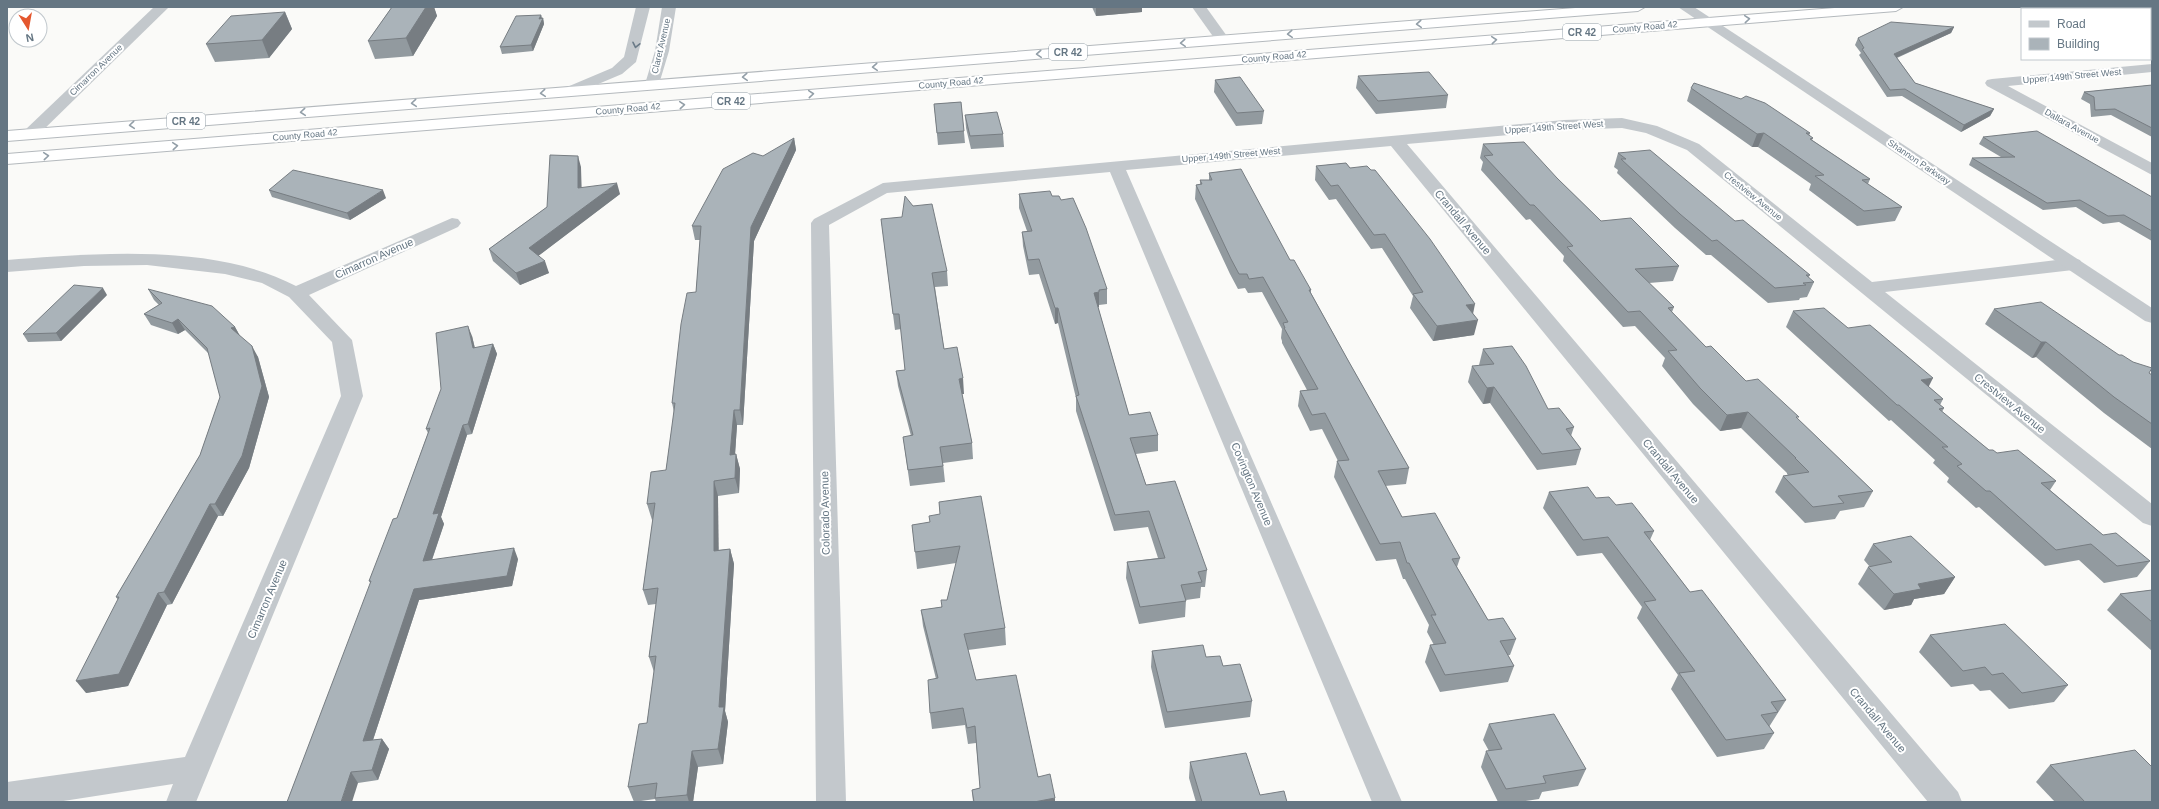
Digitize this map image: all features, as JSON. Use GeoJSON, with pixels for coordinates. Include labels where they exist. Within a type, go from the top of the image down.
{"type":"FeatureCollection","features":[{"type":"Feature","properties":{"kind":"highway","name":"County Road 42"},"geometry":{"type":"LineString","coordinates":[[7,136],[572,90],[1638,7]]}},
{"type":"Feature","properties":{"kind":"highway","name":"County Road 42"},"geometry":{"type":"LineString","coordinates":[[7,159],[1896,7]]}},
{"type":"Feature","properties":{"kind":"highway"},"geometry":{"type":"LineString","coordinates":[[263,139],[290,128],[312,125],[621,100],[646,90],[652,84]]}},
{"type":"Feature","properties":{"kind":"street","name":"Cimarron Avenue"},"geometry":{"type":"LineString","coordinates":[[30,134],[162,7]]}},
{"type":"Feature","properties":{"kind":"street"},"geometry":{"type":"LineString","coordinates":[[572,90],[617,71],[631,60],[644,7]]}},
{"type":"Feature","properties":{"kind":"street","name":"Claret Avenue"},"geometry":{"type":"LineString","coordinates":[[652,84],[662,51],[669,7]]}},
{"type":"Feature","properties":{"kind":"street"},"geometry":{"type":"LineString","coordinates":[[1199,7],[1222,40]]}},
{"type":"Feature","properties":{"kind":"street","name":"Shannon Parkway"},"geometry":{"type":"LineString","coordinates":[[1685,7],[2152,316]]}},
{"type":"Feature","properties":{"kind":"street","name":"Upper 149th Street West"},"geometry":{"type":"LineString","coordinates":[[1992,83],[2152,68]]}},
{"type":"Feature","properties":{"kind":"street","name":"Dallara Avenue"},"geometry":{"type":"LineString","coordinates":[[1992,83],[2152,170]]}},
{"type":"Feature","properties":{"kind":"street","name":"Upper 149th Street West"},"geometry":{"type":"LineString","coordinates":[[820,223],[883,188],[1564,125],[1622,123],[1651,128]]}},
{"type":"Feature","properties":{"kind":"street","name":"Crestview Avenue"},"geometry":{"type":"LineString","coordinates":[[1651,128],[1693,147],[2152,517]]}},
{"type":"Feature","properties":{"kind":"street","name":"Crandall Avenue"},"geometry":{"type":"LineString","coordinates":[[1395,140],[1947,802]]}},
{"type":"Feature","properties":{"kind":"street","name":"Covington Avenue"},"geometry":{"type":"LineString","coordinates":[[1116,166],[1388,802]]}},
{"type":"Feature","properties":{"kind":"street","name":"Cimarron Avenue"},"geometry":{"type":"LineString","coordinates":[[181,802],[352,396],[342,340],[296,293],[452,223]]}},
{"type":"Feature","properties":{"kind":"street","name":"Colorado Avenue"},"geometry":{"type":"LineString","coordinates":[[820,223],[831,802]]}},
{"type":"Feature","properties":{"kind":"street"},"geometry":{"type":"LineString","coordinates":[[7,266],[84,260],[147,259],[225,268],[269,279],[296,293]]}},
{"type":"Feature","properties":{"kind":"street"},"geometry":{"type":"LineString","coordinates":[[1868,288],[2073,264]]}},
{"type":"Feature","properties":{"kind":"street"},"geometry":{"type":"LineString","coordinates":[[7,796],[196,768]]}},
{"type":"Feature","properties":{"kind":"building"},"geometry":{"type":"Polygon","coordinates":[[[392,7],[426,7],[406,38],[368,41],[392,7]]]}},
{"type":"Feature","properties":{"kind":"building"},"geometry":{"type":"Polygon","coordinates":[[[285,12],[262,40],[206,44],[231,16],[285,12]]]}},
{"type":"Feature","properties":{"kind":"building"},"geometry":{"type":"Polygon","coordinates":[[[541,15],[539,19],[543,18],[531,45],[500,47],[516,16],[541,15]]]}},
{"type":"Feature","properties":{"kind":"building"},"geometry":{"type":"Polygon","coordinates":[[[1891,22],[1954,27],[1894,54],[1915,83],[1994,109],[1964,125],[1905,89],[1890,90],[1862,49],[1864,48],[1858,38],[1891,22]]]}},
{"type":"Feature","properties":{"kind":"building"},"geometry":{"type":"Polygon","coordinates":[[[1429,72],[1448,95],[1378,101],[1358,76],[1429,72]]]}},
{"type":"Feature","properties":{"kind":"building"},"geometry":{"type":"Polygon","coordinates":[[[1240,77],[1264,111],[1237,113],[1215,80],[1240,77]]]}},
{"type":"Feature","properties":{"kind":"building"},"geometry":{"type":"Polygon","coordinates":[[[1694,83],[1741,99],[1746,96],[1765,103],[1810,133],[1806,133],[1813,138],[1810,139],[1870,179],[1862,180],[1902,207],[1864,211],[1815,176],[1824,175],[1764,133],[1757,134],[1691,88],[1694,83]]]}},
{"type":"Feature","properties":{"kind":"building"},"geometry":{"type":"Polygon","coordinates":[[[2152,85],[2152,128],[2115,109],[2095,110],[2094,97],[2084,92],[2152,85]]]}},
{"type":"Feature","properties":{"kind":"building"},"geometry":{"type":"Polygon","coordinates":[[[961,102],[964,131],[937,133],[934,104],[961,102]]]}},
{"type":"Feature","properties":{"kind":"building"},"geometry":{"type":"Polygon","coordinates":[[[997,112],[1003,134],[970,136],[965,115],[997,112]]]}},
{"type":"Feature","properties":{"kind":"building"},"geometry":{"type":"Polygon","coordinates":[[[2037,131],[2152,197],[2152,231],[2124,215],[2108,216],[2080,200],[2047,203],[1972,158],[2015,157],[1983,137],[2037,131]]]}},
{"type":"Feature","properties":{"kind":"building"},"geometry":{"type":"Polygon","coordinates":[[[794,138],[751,227],[740,410],[734,410],[730,455],[736,454],[735,478],[714,481],[714,551],[730,549],[719,707],[724,707],[718,749],[692,751],[687,795],[655,798],[657,783],[628,787],[639,724],[647,723],[656,656],[649,657],[658,588],[643,590],[655,503],[647,504],[651,472],[666,470],[675,403],[672,403],[681,324],[687,293],[696,292],[701,226],[692,226],[723,169],[753,153],[763,156],[794,138]]]}},
{"type":"Feature","properties":{"kind":"building"},"geometry":{"type":"Polygon","coordinates":[[[1524,142],[1557,178],[1601,221],[1631,218],[1679,266],[1635,269],[1674,307],[1668,308],[1706,347],[1711,346],[1746,381],[1758,379],[1799,417],[1796,417],[1873,491],[1838,496],[1844,503],[1813,507],[1783,476],[1809,472],[1796,458],[1748,412],[1727,415],[1700,388],[1668,351],[1677,350],[1640,311],[1628,312],[1567,247],[1573,246],[1534,205],[1530,205],[1484,156],[1493,155],[1483,144],[1524,142]]]}},
{"type":"Feature","properties":{"kind":"building"},"geometry":{"type":"Polygon","coordinates":[[[1650,150],[1735,221],[1743,220],[1810,275],[1806,275],[1814,282],[1803,283],[1806,285],[1775,288],[1717,240],[1712,241],[1680,214],[1621,159],[1626,159],[1618,153],[1650,150]]]}},
{"type":"Feature","properties":{"kind":"building"},"geometry":{"type":"Polygon","coordinates":[[[550,155],[578,156],[578,188],[617,183],[529,248],[545,261],[516,273],[489,249],[547,207],[550,155]]]}},
{"type":"Feature","properties":{"kind":"building"},"geometry":{"type":"Polygon","coordinates":[[[1346,163],[1350,168],[1367,166],[1371,170],[1375,170],[1430,239],[1475,304],[1466,305],[1478,320],[1437,326],[1413,294],[1423,292],[1385,234],[1374,235],[1338,185],[1331,186],[1316,166],[1346,163]]]}},
{"type":"Feature","properties":{"kind":"building"},"geometry":{"type":"Polygon","coordinates":[[[1241,169],[1290,260],[1294,260],[1311,290],[1309,290],[1409,468],[1378,471],[1402,517],[1435,513],[1460,558],[1452,559],[1488,620],[1503,618],[1516,639],[1500,641],[1514,666],[1445,675],[1430,645],[1446,643],[1431,615],[1436,615],[1409,563],[1407,563],[1400,542],[1380,544],[1337,461],[1349,460],[1325,413],[1312,415],[1300,391],[1318,389],[1284,328],[1283,323],[1288,322],[1263,277],[1249,279],[1247,274],[1239,274],[1196,185],[1202,184],[1200,180],[1212,180],[1209,173],[1241,169]]]}},
{"type":"Feature","properties":{"kind":"building"},"geometry":{"type":"Polygon","coordinates":[[[293,170],[383,190],[347,213],[269,190],[293,170]]]}},
{"type":"Feature","properties":{"kind":"building"},"geometry":{"type":"Polygon","coordinates":[[[1050,191],[1052,196],[1059,196],[1061,200],[1073,198],[1086,228],[1107,289],[1099,290],[1099,292],[1094,293],[1129,415],[1150,412],[1158,435],[1130,438],[1146,485],[1175,481],[1207,570],[1198,572],[1202,582],[1181,585],[1186,601],[1140,607],[1127,562],[1165,558],[1149,511],[1115,515],[1076,396],[1079,395],[1058,308],[1055,308],[1039,259],[1028,260],[1022,232],[1032,231],[1019,194],[1050,191]]]}},
{"type":"Feature","properties":{"kind":"building"},"geometry":{"type":"Polygon","coordinates":[[[905,196],[913,206],[932,204],[947,271],[932,273],[944,349],[957,347],[963,378],[959,379],[972,443],[940,447],[943,466],[908,470],[903,437],[913,435],[896,371],[905,370],[899,314],[893,314],[881,219],[902,217],[905,196]]]}},
{"type":"Feature","properties":{"kind":"building"},"geometry":{"type":"Polygon","coordinates":[[[74,285],[103,288],[56,333],[23,334],[74,285]]]}},
{"type":"Feature","properties":{"kind":"building"},"geometry":{"type":"Polygon","coordinates":[[[148,289],[212,306],[235,327],[231,328],[252,346],[262,386],[242,456],[215,504],[210,504],[164,592],[158,593],[119,674],[76,681],[119,597],[116,597],[200,455],[220,397],[207,348],[178,319],[172,323],[144,314],[162,303],[148,289]]]}},
{"type":"Feature","properties":{"kind":"building"},"geometry":{"type":"Polygon","coordinates":[[[2041,302],[2119,355],[2122,355],[2133,362],[2152,368],[2149,373],[2152,375],[2152,424],[2114,397],[2046,342],[2041,342],[1994,309],[2041,302]]]}},
{"type":"Feature","properties":{"kind":"building"},"geometry":{"type":"Polygon","coordinates":[[[1824,308],[1848,328],[1870,325],[1933,378],[1921,380],[1943,399],[1934,400],[1944,408],[1939,409],[1989,450],[1993,450],[1997,453],[2018,450],[2056,481],[2041,483],[2103,535],[2116,533],[2150,561],[2117,566],[2091,544],[2056,550],[1990,491],[1986,491],[1957,466],[1962,464],[1942,447],[1948,447],[1899,405],[1897,405],[1793,311],[1824,308]]]}},
{"type":"Feature","properties":{"kind":"building"},"geometry":{"type":"Polygon","coordinates":[[[468,326],[473,348],[493,344],[468,424],[463,425],[433,514],[439,513],[423,561],[514,548],[507,576],[414,589],[363,741],[382,739],[372,770],[351,772],[341,802],[287,802],[371,581],[369,581],[393,519],[397,518],[430,428],[426,429],[441,389],[436,333],[468,326]]]}},
{"type":"Feature","properties":{"kind":"building"},"geometry":{"type":"Polygon","coordinates":[[[1512,346],[1526,366],[1548,409],[1559,408],[1574,427],[1566,429],[1581,449],[1542,454],[1494,387],[1487,388],[1472,366],[1494,364],[1483,349],[1512,346]]]}},
{"type":"Feature","properties":{"kind":"building"},"geometry":{"type":"Polygon","coordinates":[[[1588,487],[1596,498],[1609,497],[1616,505],[1632,503],[1654,531],[1644,532],[1690,592],[1702,590],[1786,700],[1771,702],[1778,712],[1761,715],[1774,733],[1726,740],[1679,673],[1695,671],[1644,602],[1656,600],[1608,537],[1583,540],[1549,492],[1588,487]]]}},
{"type":"Feature","properties":{"kind":"building"},"geometry":{"type":"Polygon","coordinates":[[[981,496],[1005,628],[964,634],[976,680],[1016,675],[1038,777],[1050,774],[1055,798],[1034,802],[974,802],[972,790],[980,788],[975,726],[967,728],[963,708],[930,713],[928,680],[938,678],[921,610],[942,607],[941,600],[947,600],[960,546],[915,552],[912,525],[930,522],[929,516],[940,514],[939,502],[981,496]]]}},
{"type":"Feature","properties":{"kind":"building"},"geometry":{"type":"Polygon","coordinates":[[[1911,536],[1955,577],[1918,584],[1921,589],[1894,594],[1868,567],[1892,562],[1873,544],[1911,536]]]}},
{"type":"Feature","properties":{"kind":"building"},"geometry":{"type":"Polygon","coordinates":[[[2152,590],[2152,622],[2120,594],[2152,590]]]}},
{"type":"Feature","properties":{"kind":"building"},"geometry":{"type":"Polygon","coordinates":[[[2005,624],[2068,685],[2022,693],[2003,673],[1992,675],[1985,667],[1963,671],[1930,635],[2005,624]]]}},
{"type":"Feature","properties":{"kind":"building"},"geometry":{"type":"Polygon","coordinates":[[[1203,645],[1206,657],[1220,656],[1223,666],[1240,664],[1252,701],[1167,712],[1152,651],[1203,645]]]}},
{"type":"Feature","properties":{"kind":"building"},"geometry":{"type":"Polygon","coordinates":[[[1554,714],[1586,769],[1543,776],[1546,783],[1506,789],[1486,751],[1502,749],[1489,724],[1554,714]]]}},
{"type":"Feature","properties":{"kind":"building"},"geometry":{"type":"Polygon","coordinates":[[[2135,750],[2152,767],[2152,802],[2085,802],[2050,765],[2135,750]]]}},
{"type":"Feature","properties":{"kind":"building"},"geometry":{"type":"Polygon","coordinates":[[[1246,753],[1260,795],[1284,791],[1287,802],[1202,802],[1190,762],[1246,753]]]}}]}
